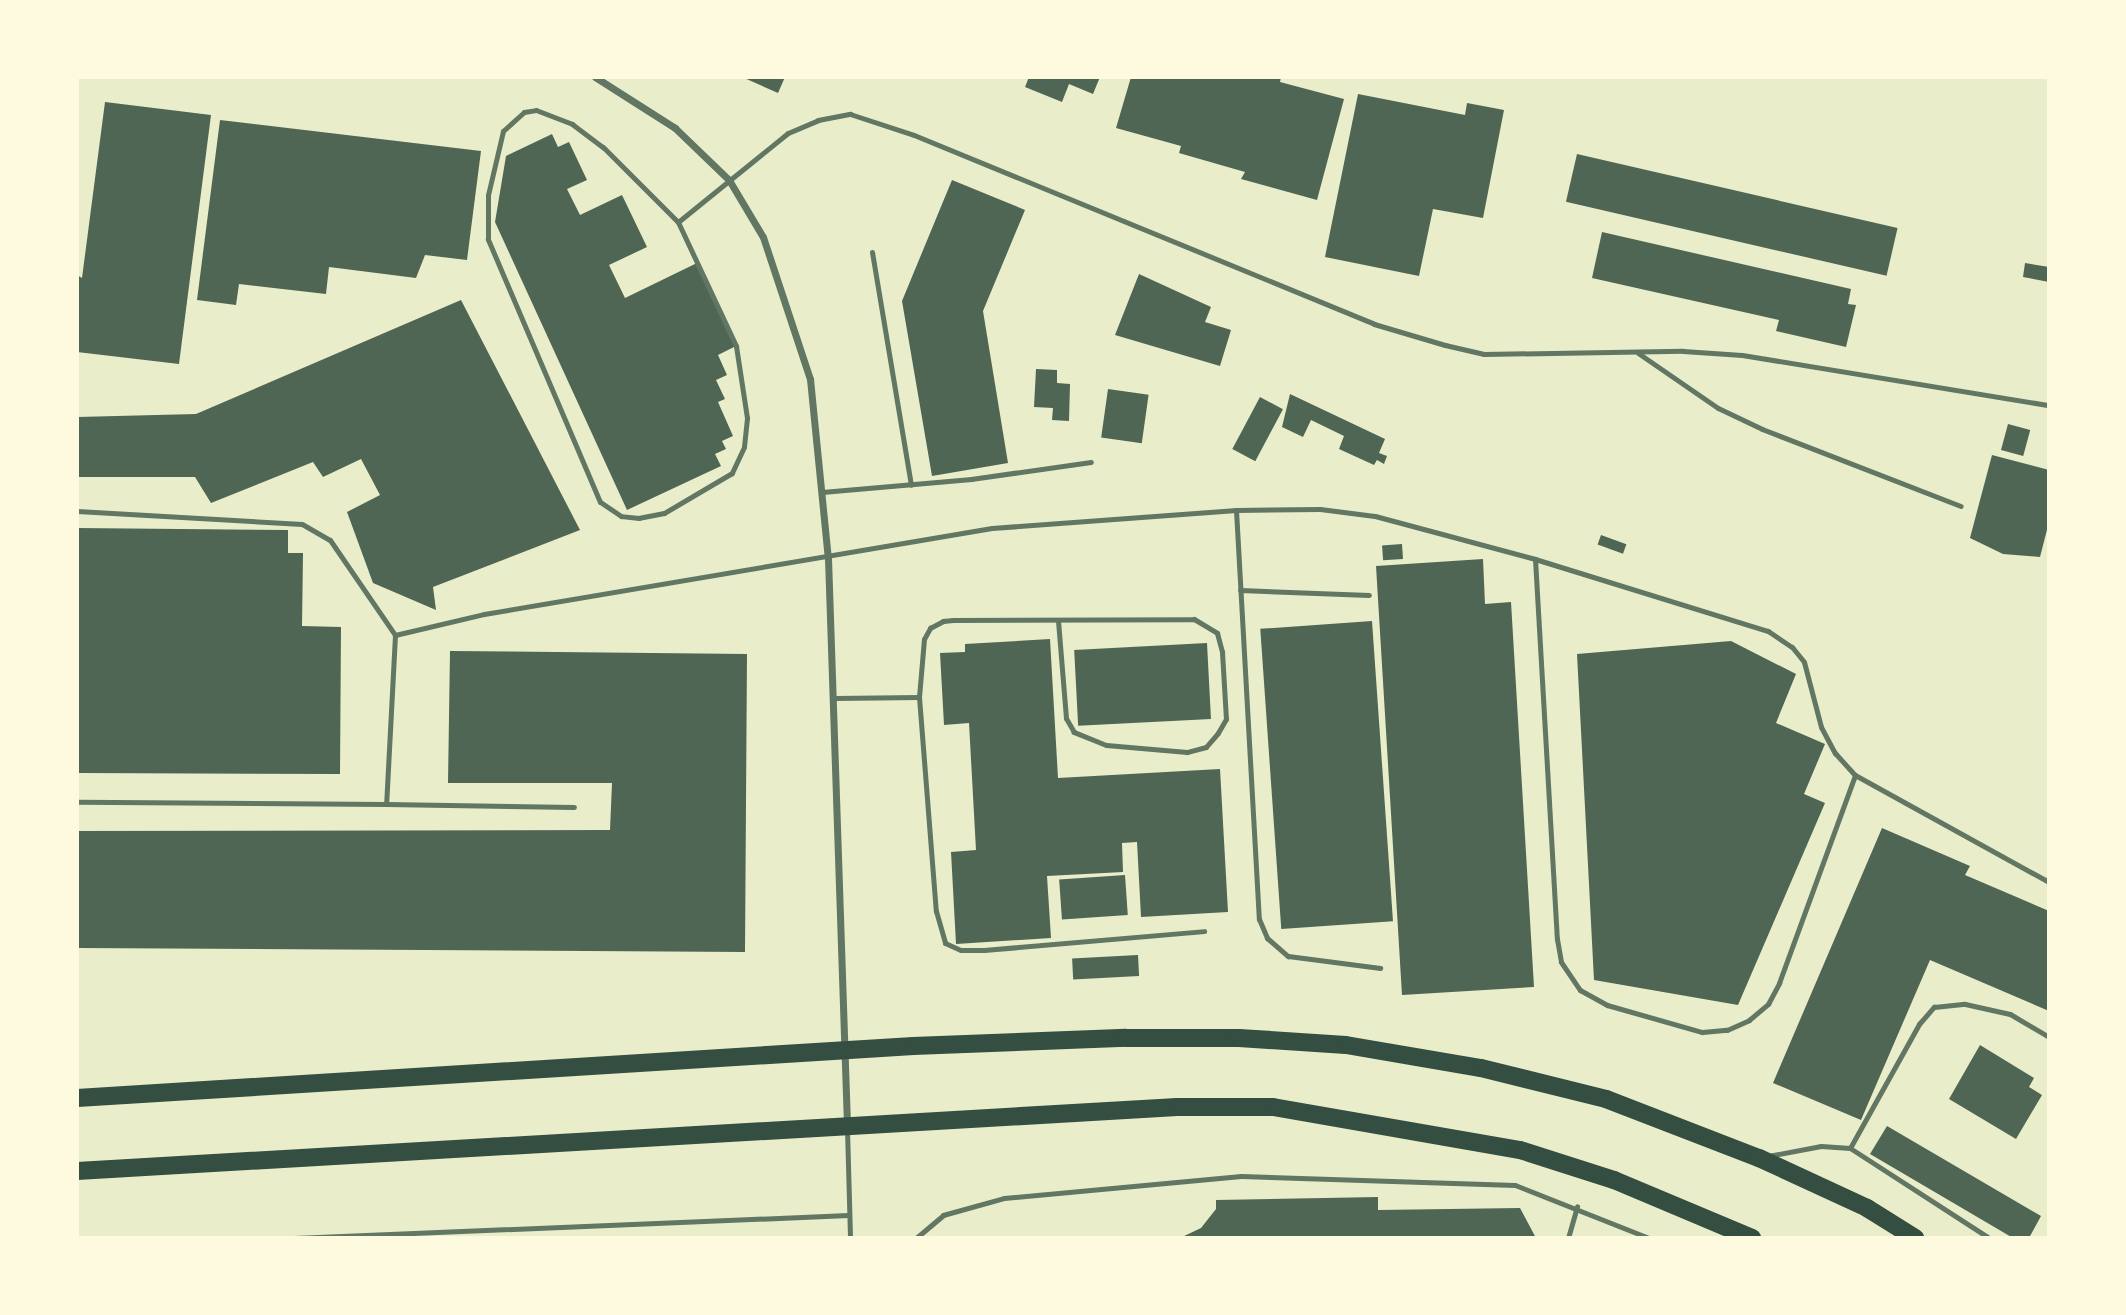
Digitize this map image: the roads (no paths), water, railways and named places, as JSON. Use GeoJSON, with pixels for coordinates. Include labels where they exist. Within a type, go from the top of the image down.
{"type":"FeatureCollection","features":[{"type":"Feature","properties":{"kind":"main road"},"geometry":{"type":"LineString","coordinates":[[77,1098],[847,1049],[1126,1038],[1239,1038],[1346,1045],[1480,1068],[1606,1099],[1759,1157],[1867,1208],[1915,1238]]}},
{"type":"Feature","properties":{"kind":"main road"},"geometry":{"type":"LineString","coordinates":[[77,1171],[1177,1107],[1273,1107],[1520,1150],[1614,1180],[1752,1238]]}},
{"type":"Feature","properties":{"kind":"street"},"geometry":{"type":"LineString","coordinates":[[595,77],[675,128],[729,180],[763,237],[810,379],[828,558],[835,698],[847,1049],[847,1126]]}},
{"type":"Feature","properties":{"kind":"lane"},"geometry":{"type":"LineString","coordinates":[[524,112],[551,112],[603,147],[678,222],[736,346],[747,418],[744,447],[732,473],[714,488],[664,513],[639,519],[621,516],[600,502],[488,239],[488,195],[503,131],[524,112]]}},
{"type":"Feature","properties":{"kind":"lane"},"geometry":{"type":"LineString","coordinates":[[678,222],[788,133],[818,120],[850,114],[914,135],[1410,337],[1484,354],[1742,355],[2049,405]]}},
{"type":"Feature","properties":{"kind":"lane"},"geometry":{"type":"LineString","coordinates":[[872,252],[911,485]]}},
{"type":"Feature","properties":{"kind":"lane"},"geometry":{"type":"LineString","coordinates":[[1638,354],[1718,408],[1762,429],[1961,506]]}},
{"type":"Feature","properties":{"kind":"lane"},"geometry":{"type":"LineString","coordinates":[[822,492],[911,485],[1091,461]]}},
{"type":"Feature","properties":{"kind":"lane"},"geometry":{"type":"LineString","coordinates":[[395,635],[484,614],[828,558],[992,528],[1236,510],[1320,509],[1374,516],[1535,559],[1740,621],[1792,647],[1804,662],[1821,727],[1835,754],[1855,775],[2049,882]]}},
{"type":"Feature","properties":{"kind":"lane"},"geometry":{"type":"LineString","coordinates":[[1236,510],[1259,919],[1267,938],[1288,956],[1380,968]]}},
{"type":"Feature","properties":{"kind":"lane"},"geometry":{"type":"LineString","coordinates":[[77,511],[302,524],[330,540],[395,635],[386,804]]}},
{"type":"Feature","properties":{"kind":"lane"},"geometry":{"type":"LineString","coordinates":[[1535,559],[1557,939],[1564,970],[1580,990],[1607,1005],[1702,1032],[1749,1020],[1768,1004],[1779,983],[1855,775]]}},
{"type":"Feature","properties":{"kind":"lane"},"geometry":{"type":"LineString","coordinates":[[1240,590],[1369,595]]}},
{"type":"Feature","properties":{"kind":"lane"},"geometry":{"type":"LineString","coordinates":[[1058,620],[1066,718],[1074,732],[1106,745],[1187,752],[1206,747],[1226,719],[1222,652],[1217,633],[1194,619],[1058,620],[938,623],[925,639],[919,697],[936,911],[945,943],[961,950],[984,950],[1204,931]]}},
{"type":"Feature","properties":{"kind":"lane"},"geometry":{"type":"LineString","coordinates":[[835,698],[919,697]]}},
{"type":"Feature","properties":{"kind":"lane"},"geometry":{"type":"LineString","coordinates":[[77,802],[574,807]]}},
{"type":"Feature","properties":{"kind":"lane"},"geometry":{"type":"LineString","coordinates":[[1850,1148],[1919,1024],[1934,1007],[1965,1004],[1998,1011],[2037,1026],[2049,1037]]}},
{"type":"Feature","properties":{"kind":"lane"},"geometry":{"type":"LineString","coordinates":[[847,1126],[850,1238]]}},
{"type":"Feature","properties":{"kind":"lane"},"geometry":{"type":"LineString","coordinates":[[1759,1157],[1821,1146],[1850,1148],[1989,1238]]}},
{"type":"Feature","properties":{"kind":"lane"},"geometry":{"type":"LineString","coordinates":[[919,1237],[943,1215],[1004,1198],[1174,1179],[1469,1180],[1515,1185],[1577,1206],[1650,1238]]}},
{"type":"Feature","properties":{"kind":"lane"},"geometry":{"type":"LineString","coordinates":[[1568,1238],[1577,1206]]}},
{"type":"Feature","properties":{"kind":"lane"},"geometry":{"type":"LineString","coordinates":[[294,1238],[849,1215]]}}]}
